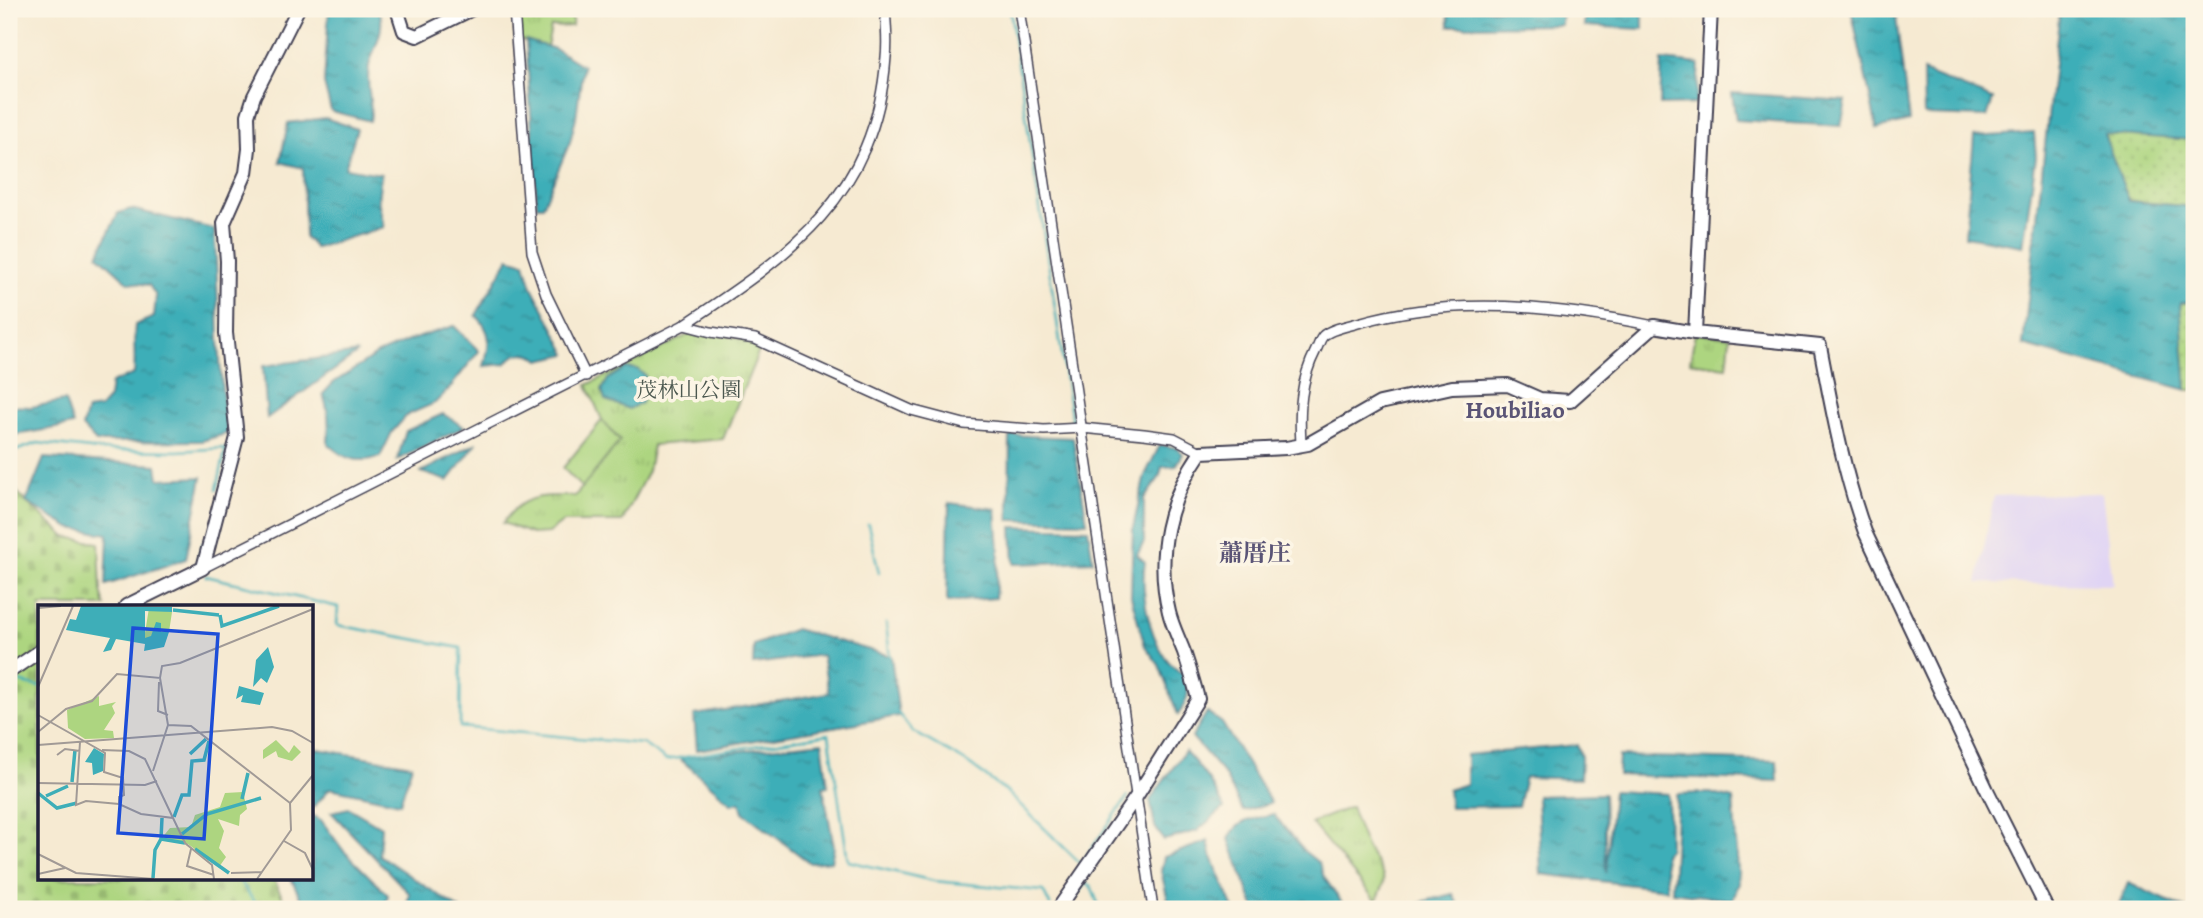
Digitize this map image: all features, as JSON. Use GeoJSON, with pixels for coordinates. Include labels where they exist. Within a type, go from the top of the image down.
{"type":"FeatureCollection","features":[{"type":"Feature","properties":{"kind":"street"},"geometry":{"type":"LineString","coordinates":[[203,568],[237,437],[226,333],[225,223],[246,173],[249,149],[248,115],[254,96],[298,9]]}},
{"type":"Feature","properties":{"kind":"street"},"geometry":{"type":"LineString","coordinates":[[397,9],[404,31],[417,36],[472,9]]}},
{"type":"Feature","properties":{"kind":"street"},"geometry":{"type":"LineString","coordinates":[[514,9],[531,252],[546,294],[586,376]]}},
{"type":"Feature","properties":{"kind":"street"},"geometry":{"type":"LineString","coordinates":[[130,605],[684,325],[753,280],[816,226],[844,188],[865,148],[879,105],[887,56],[885,9]]}},
{"type":"Feature","properties":{"kind":"street"},"geometry":{"type":"LineString","coordinates":[[1019,9],[1153,909]]}},
{"type":"Feature","properties":{"kind":"street"},"geometry":{"type":"LineString","coordinates":[[1695,333],[1711,9]]}},
{"type":"Feature","properties":{"kind":"street"},"geometry":{"type":"LineString","coordinates":[[1301,444],[1299,410],[1303,384],[1323,336],[1392,314],[1467,307],[1521,306],[1603,316],[1695,333],[1820,346],[1839,447],[1865,532],[1987,790],[2047,909]]}},
{"type":"Feature","properties":{"kind":"street"},"geometry":{"type":"LineString","coordinates":[[684,325],[755,339],[911,410],[964,424],[1044,430],[1082,428],[1174,438],[1201,452],[1286,448],[1308,444],[1380,403],[1452,387],[1508,386],[1540,399],[1570,401],[1654,326]]}},
{"type":"Feature","properties":{"kind":"street"},"geometry":{"type":"LineString","coordinates":[[1058,909],[1136,797],[1198,699],[1169,612],[1164,571],[1164,536],[1187,472],[1201,452]]}},
{"type":"Feature","properties":{"kind":"street"},"geometry":{"type":"LineString","coordinates":[[9,672],[38,651]]}},
{"type":"Feature","properties":{"kind":"shaded area"},"geometry":{"type":"Polygon","coordinates":[[[2102,493],[2113,585],[1977,583],[1994,496],[2102,493]]]}},
{"type":"Feature","properties":{"kind":"green space"},"geometry":{"type":"Polygon","coordinates":[[[514,9],[573,9],[572,26],[551,27],[547,47],[516,39],[514,9]]]}},
{"type":"Feature","properties":{"kind":"green space"},"geometry":{"type":"Polygon","coordinates":[[[2103,133],[2194,140],[2194,207],[2129,201],[2103,133]]]}},
{"type":"Feature","properties":{"kind":"green space"},"geometry":{"type":"Polygon","coordinates":[[[2194,302],[2194,390],[2187,390],[2180,303],[2194,302]]]}},
{"type":"Feature","properties":{"kind":"green space","name":"茂林山公園"},"geometry":{"type":"Polygon","coordinates":[[[700,329],[761,346],[723,439],[653,445],[648,471],[622,522],[563,522],[548,533],[532,534],[503,523],[518,506],[534,498],[575,496],[620,441],[602,420],[587,385],[700,329]]]}},
{"type":"Feature","properties":{"kind":"green space"},"geometry":{"type":"Polygon","coordinates":[[[1695,333],[1730,337],[1727,367],[1690,362],[1695,333]]]}},
{"type":"Feature","properties":{"kind":"green space"},"geometry":{"type":"Polygon","coordinates":[[[602,420],[620,441],[582,488],[563,468],[602,420]]]}},
{"type":"Feature","properties":{"kind":"green space"},"geometry":{"type":"Polygon","coordinates":[[[9,483],[26,502],[66,537],[99,543],[101,591],[105,605],[38,605],[38,880],[274,880],[288,909],[9,909],[9,483]]]}},
{"type":"Feature","properties":{"kind":"green space"},"geometry":{"type":"Polygon","coordinates":[[[1351,807],[1365,845],[1383,874],[1383,886],[1376,901],[1311,823],[1351,807]]]}},
{"type":"Feature","properties":{"kind":"water"},"geometry":{"type":"Polygon","coordinates":[[[329,9],[378,9],[381,16],[381,30],[368,74],[370,121],[331,111],[324,83],[329,9]]]}},
{"type":"Feature","properties":{"kind":"water"},"geometry":{"type":"Polygon","coordinates":[[[1448,9],[1562,9],[1561,25],[1449,26],[1448,9]]]}},
{"type":"Feature","properties":{"kind":"water"},"geometry":{"type":"Polygon","coordinates":[[[1585,9],[1643,9],[1643,29],[1584,26],[1585,9]]]}},
{"type":"Feature","properties":{"kind":"water"},"geometry":{"type":"Polygon","coordinates":[[[1851,9],[1895,9],[1909,121],[1877,129],[1851,9]]]}},
{"type":"Feature","properties":{"kind":"water"},"geometry":{"type":"Polygon","coordinates":[[[2060,9],[2194,9],[2194,140],[2104,134],[2129,201],[2194,207],[2194,302],[2180,303],[2187,390],[2023,345],[2060,9]]]}},
{"type":"Feature","properties":{"kind":"water"},"geometry":{"type":"Polygon","coordinates":[[[526,40],[555,49],[583,66],[570,142],[543,206],[537,206],[526,40]]]}},
{"type":"Feature","properties":{"kind":"water"},"geometry":{"type":"Polygon","coordinates":[[[1662,60],[1699,64],[1696,104],[1660,105],[1662,60]]]}},
{"type":"Feature","properties":{"kind":"water"},"geometry":{"type":"Polygon","coordinates":[[[1923,72],[1993,99],[1987,117],[1924,115],[1923,72]]]}},
{"type":"Feature","properties":{"kind":"water"},"geometry":{"type":"Polygon","coordinates":[[[1732,93],[1846,101],[1841,126],[1736,120],[1732,93]]]}},
{"type":"Feature","properties":{"kind":"water"},"geometry":{"type":"Polygon","coordinates":[[[325,118],[357,129],[345,168],[381,174],[378,200],[384,227],[315,248],[305,237],[303,168],[280,162],[288,123],[325,118]]]}},
{"type":"Feature","properties":{"kind":"water"},"geometry":{"type":"Polygon","coordinates":[[[2034,133],[2036,157],[2023,246],[1965,236],[1974,137],[2034,133]]]}},
{"type":"Feature","properties":{"kind":"water"},"geometry":{"type":"Polygon","coordinates":[[[131,209],[214,229],[220,357],[228,433],[202,441],[96,442],[82,427],[87,410],[100,408],[109,398],[111,383],[134,374],[135,325],[154,317],[156,296],[149,285],[128,282],[98,255],[118,213],[131,209]]]}},
{"type":"Feature","properties":{"kind":"water"},"geometry":{"type":"Polygon","coordinates":[[[509,258],[525,263],[532,287],[567,354],[540,360],[531,354],[522,353],[505,364],[484,366],[489,339],[485,327],[476,315],[509,258]]]}},
{"type":"Feature","properties":{"kind":"water"},"geometry":{"type":"Polygon","coordinates":[[[454,326],[479,351],[435,403],[407,415],[392,432],[380,457],[351,459],[328,444],[329,418],[323,394],[333,383],[378,354],[454,326]]]}},
{"type":"Feature","properties":{"kind":"water"},"geometry":{"type":"Polygon","coordinates":[[[358,353],[267,418],[263,366],[358,353]]]}},
{"type":"Feature","properties":{"kind":"water"},"geometry":{"type":"Polygon","coordinates":[[[626,368],[637,369],[645,375],[647,387],[641,403],[629,409],[605,400],[602,390],[608,379],[626,368]]]}},
{"type":"Feature","properties":{"kind":"water"},"geometry":{"type":"Polygon","coordinates":[[[65,401],[73,425],[9,436],[9,406],[31,407],[65,401]]]}},
{"type":"Feature","properties":{"kind":"water"},"geometry":{"type":"Polygon","coordinates":[[[443,414],[464,427],[397,460],[406,431],[443,414]]]}},
{"type":"Feature","properties":{"kind":"water"},"geometry":{"type":"Polygon","coordinates":[[[1010,435],[1073,438],[1087,522],[1009,520],[1010,435]]]}},
{"type":"Feature","properties":{"kind":"water"},"geometry":{"type":"Polygon","coordinates":[[[477,443],[448,481],[421,472],[477,443]]]}},
{"type":"Feature","properties":{"kind":"water"},"geometry":{"type":"Polygon","coordinates":[[[1160,445],[1177,448],[1183,454],[1176,466],[1162,467],[1159,478],[1144,499],[1144,542],[1137,555],[1145,562],[1144,591],[1150,625],[1164,656],[1186,675],[1187,696],[1178,715],[1159,665],[1145,646],[1131,596],[1133,528],[1145,475],[1160,445]]]}},
{"type":"Feature","properties":{"kind":"water"},"geometry":{"type":"Polygon","coordinates":[[[44,458],[157,465],[159,479],[202,477],[186,559],[106,585],[108,534],[70,528],[26,502],[44,458]]]}},
{"type":"Feature","properties":{"kind":"water"},"geometry":{"type":"Polygon","coordinates":[[[949,503],[996,509],[999,552],[995,598],[947,602],[949,503]]]}},
{"type":"Feature","properties":{"kind":"water"},"geometry":{"type":"Polygon","coordinates":[[[1012,527],[1088,529],[1093,561],[1014,564],[1012,527]]]}},
{"type":"Feature","properties":{"kind":"water"},"geometry":{"type":"Polygon","coordinates":[[[795,629],[891,656],[899,716],[697,750],[694,715],[829,693],[822,655],[753,664],[754,645],[795,629]]]}},
{"type":"Feature","properties":{"kind":"water"},"geometry":{"type":"Polygon","coordinates":[[[1207,712],[1222,723],[1271,803],[1243,811],[1224,774],[1192,737],[1207,712]]]}},
{"type":"Feature","properties":{"kind":"water"},"geometry":{"type":"Polygon","coordinates":[[[822,742],[828,786],[823,787],[834,847],[831,861],[810,863],[743,812],[740,802],[732,804],[679,758],[822,742]]]}},
{"type":"Feature","properties":{"kind":"water"},"geometry":{"type":"Polygon","coordinates":[[[1577,745],[1581,757],[1580,779],[1525,777],[1518,806],[1450,807],[1448,790],[1466,784],[1466,755],[1577,745]]]}},
{"type":"Feature","properties":{"kind":"water"},"geometry":{"type":"Polygon","coordinates":[[[313,748],[412,765],[400,803],[330,788],[313,808],[313,748]]]}},
{"type":"Feature","properties":{"kind":"water"},"geometry":{"type":"Polygon","coordinates":[[[1185,751],[1207,778],[1224,808],[1197,831],[1164,840],[1155,827],[1150,800],[1185,751]]]}},
{"type":"Feature","properties":{"kind":"water"},"geometry":{"type":"Polygon","coordinates":[[[1619,756],[1777,761],[1778,781],[1618,775],[1619,756]]]}},
{"type":"Feature","properties":{"kind":"water"},"geometry":{"type":"Polygon","coordinates":[[[1613,791],[1668,794],[1669,848],[1664,854],[1667,889],[1541,874],[1537,796],[1604,794],[1606,873],[1613,791]]]}},
{"type":"Feature","properties":{"kind":"water"},"geometry":{"type":"Polygon","coordinates":[[[1710,793],[1733,799],[1739,883],[1733,900],[1672,892],[1677,794],[1710,793]]]}},
{"type":"Feature","properties":{"kind":"water"},"geometry":{"type":"Polygon","coordinates":[[[349,808],[381,827],[379,855],[459,909],[405,909],[410,894],[331,812],[349,808]]]}},
{"type":"Feature","properties":{"kind":"water"},"geometry":{"type":"Polygon","coordinates":[[[1273,814],[1304,851],[1319,863],[1324,877],[1344,909],[1255,909],[1229,839],[1242,823],[1273,814]]]}},
{"type":"Feature","properties":{"kind":"water"},"geometry":{"type":"Polygon","coordinates":[[[313,816],[321,820],[343,850],[388,895],[384,909],[299,909],[302,901],[292,880],[313,880],[313,816]]]}},
{"type":"Feature","properties":{"kind":"water"},"geometry":{"type":"Polygon","coordinates":[[[1208,841],[1211,855],[1234,909],[1170,909],[1161,871],[1164,857],[1208,841]]]}},
{"type":"Feature","properties":{"kind":"water"},"geometry":{"type":"Polygon","coordinates":[[[2128,883],[2186,909],[2117,909],[2128,883]]]}},
{"type":"Feature","properties":{"kind":"water"},"geometry":{"type":"Polygon","coordinates":[[[1453,894],[1460,909],[1410,909],[1425,901],[1453,894]]]}},
{"type":"Feature","properties":{"kind":"waterway"},"geometry":{"type":"LineString","coordinates":[[1010,9],[1072,421]]}},
{"type":"Feature","properties":{"kind":"waterway"},"geometry":{"type":"LineString","coordinates":[[9,453],[38,443],[99,450],[178,451],[226,448],[217,489]]}},
{"type":"Feature","properties":{"kind":"waterway"},"geometry":{"type":"LineString","coordinates":[[868,524],[879,573]]}},
{"type":"Feature","properties":{"kind":"waterway"},"geometry":{"type":"LineString","coordinates":[[196,567],[203,543]]}},
{"type":"Feature","properties":{"kind":"waterway"},"geometry":{"type":"LineString","coordinates":[[206,576],[338,607],[337,625],[461,648],[460,727],[643,744],[666,760],[829,734],[848,861],[934,881],[1043,891],[1050,905]]}},
{"type":"Feature","properties":{"kind":"waterway"},"geometry":{"type":"LineString","coordinates":[[886,623],[890,658]]}},
{"type":"Feature","properties":{"kind":"waterway"},"geometry":{"type":"LineString","coordinates":[[9,690],[18,682],[38,687]]}},
{"type":"Feature","properties":{"kind":"waterway"},"geometry":{"type":"LineString","coordinates":[[898,713],[912,731],[966,762],[1007,792],[1081,864],[1128,796]]}},
{"type":"Feature","properties":{"kind":"waterway"},"geometry":{"type":"LineString","coordinates":[[239,880],[259,909]]}},
{"type":"Feature","properties":{"kind":"waterway"},"geometry":{"type":"LineString","coordinates":[[1067,909],[1085,883],[1091,886],[1100,909]]}},
{"type":"Feature","properties":{"kind":"district","name":"Houbiliao"},"geometry":{"type":"Point","coordinates":[1515,410]}},
{"type":"Feature","properties":{"kind":"district","name":"蕭厝庄"},"geometry":{"type":"Point","coordinates":[1255,553]}}]}
